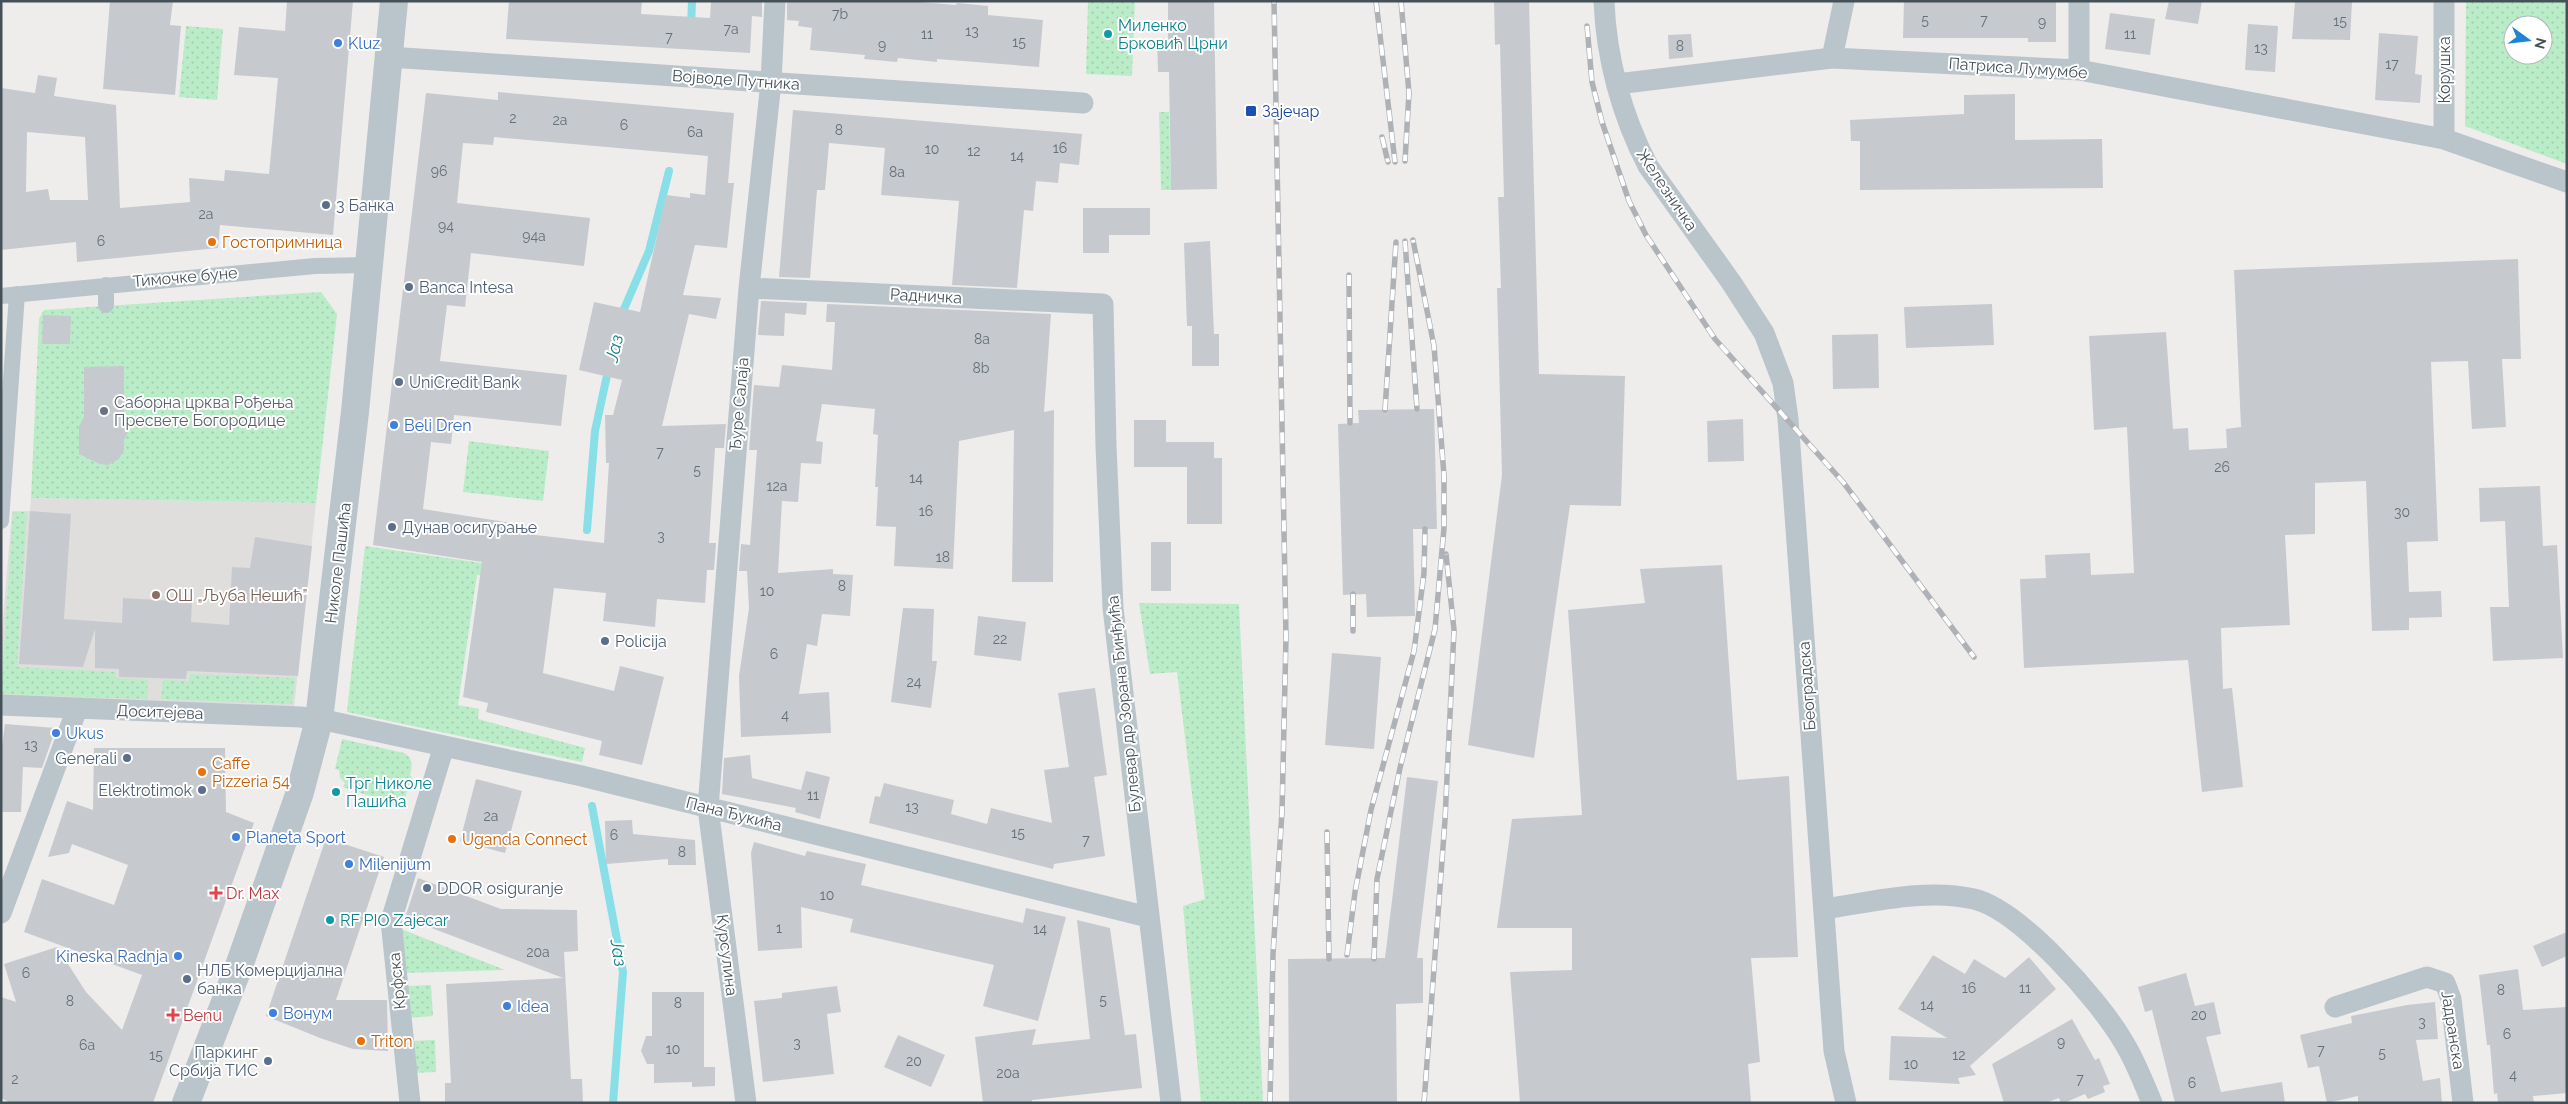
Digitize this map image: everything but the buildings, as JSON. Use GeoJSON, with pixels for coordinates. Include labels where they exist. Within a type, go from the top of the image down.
{"type":"FeatureCollection","features":[{"type":"Feature","properties":{"kind":"street","name":"Николе Пашића"},"geometry":{"type":"LineString","coordinates":[[186,1103],[239,966],[300,792],[319,720],[355,412],[394,1]]}},
{"type":"Feature","properties":{"kind":"street","name":"Ђуре Салаја"},"geometry":{"type":"LineString","coordinates":[[708,808],[749,288],[771,82],[775,1]]}},
{"type":"Feature","properties":{"kind":"street","name":"Железничка"},"geometry":{"type":"LineString","coordinates":[[1604,1],[1617,84],[1629,125],[1648,166],[1731,282]]}},
{"type":"Feature","properties":{"kind":"street"},"geometry":{"type":"LineString","coordinates":[[1832,58],[1844,1]]}},
{"type":"Feature","properties":{"kind":"street"},"geometry":{"type":"LineString","coordinates":[[2079,1],[2079,70]]}},
{"type":"Feature","properties":{"kind":"street","name":"Корушка"},"geometry":{"type":"LineString","coordinates":[[2444,1],[2444,139]]}},
{"type":"Feature","properties":{"kind":"street","name":"Војводе Путника"},"geometry":{"type":"LineString","coordinates":[[389,57],[1083,103]]}},
{"type":"Feature","properties":{"kind":"street","name":"Патриса Лумумбе"},"geometry":{"type":"LineString","coordinates":[[1617,84],[1832,58],[2079,70],[2444,139],[2567,182]]}},
{"type":"Feature","properties":{"kind":"street","name":"Тимочке буне"},"geometry":{"type":"LineString","coordinates":[[9,295],[315,266],[369,265]]}},
{"type":"Feature","properties":{"kind":"street","name":"Београдска"},"geometry":{"type":"LineString","coordinates":[[1731,282],[1764,333],[1784,392],[1834,1051],[1846,1103]]}},
{"type":"Feature","properties":{"kind":"street"},"geometry":{"type":"LineString","coordinates":[[106,285],[106,305]]}},
{"type":"Feature","properties":{"kind":"street","name":"Радничка"},"geometry":{"type":"LineString","coordinates":[[749,288],[1103,304]]}},
{"type":"Feature","properties":{"kind":"street"},"geometry":{"type":"LineString","coordinates":[[1,521],[9,295]]}},
{"type":"Feature","properties":{"kind":"street","name":"Булевар др Зорана Ђинђића"},"geometry":{"type":"LineString","coordinates":[[1103,304],[1110,570],[1148,916],[1171,1103]]}},
{"type":"Feature","properties":{"kind":"street","name":"Доситејева"},"geometry":{"type":"LineString","coordinates":[[1,705],[301,717],[319,720]]}},
{"type":"Feature","properties":{"kind":"street"},"geometry":{"type":"LineString","coordinates":[[1,913],[77,709]]}},
{"type":"Feature","properties":{"kind":"street","name":"Пана Ђукића"},"geometry":{"type":"LineString","coordinates":[[319,720],[582,776],[1148,916]]}},
{"type":"Feature","properties":{"kind":"street","name":"Крфска"},"geometry":{"type":"LineString","coordinates":[[410,1103],[391,921],[444,746]]}},
{"type":"Feature","properties":{"kind":"street","name":"Курсулина"},"geometry":{"type":"LineString","coordinates":[[708,808],[746,1103]]}},
{"type":"Feature","properties":{"kind":"street"},"geometry":{"type":"LineString","coordinates":[[1824,909],[1931,895],[1975,899],[1990,904],[2014,918],[2042,944],[2106,1014],[2124,1041],[2139,1070],[2152,1103]]}},
{"type":"Feature","properties":{"kind":"street","name":"Јадранска"},"geometry":{"type":"LineString","coordinates":[[2335,1007],[2427,977],[2445,983],[2451,999],[2463,1103]]}},
{"type":"Feature","properties":{"kind":"shaded area","name":"ОШ „Љуба Нешић”"},"geometry":{"type":"Polygon","coordinates":[[[31,498],[316,503],[294,708],[1,696],[1,644],[12,511],[30,511],[31,498]]]}},
{"type":"Feature","properties":{"kind":"green space"},"geometry":{"type":"Polygon","coordinates":[[[1088,1],[1135,1],[1132,76],[1086,74],[1088,1]]]}},
{"type":"Feature","properties":{"kind":"green space"},"geometry":{"type":"Polygon","coordinates":[[[2466,1],[2567,1],[2567,164],[2465,126],[2466,1]]]}},
{"type":"Feature","properties":{"kind":"green space"},"geometry":{"type":"Polygon","coordinates":[[[186,26],[223,29],[217,100],[179,97],[186,26]]]}},
{"type":"Feature","properties":{"kind":"green space"},"geometry":{"type":"Polygon","coordinates":[[[1159,112],[1169,112],[1171,190],[1161,190],[1159,112]]]}},
{"type":"Feature","properties":{"kind":"green space"},"geometry":{"type":"Polygon","coordinates":[[[321,292],[337,314],[316,503],[31,498],[39,319],[44,310],[321,292]]]}},
{"type":"Feature","properties":{"kind":"green space"},"geometry":{"type":"Polygon","coordinates":[[[469,441],[549,451],[543,501],[463,492],[469,441]]]}},
{"type":"Feature","properties":{"kind":"green space"},"geometry":{"type":"Polygon","coordinates":[[[13,512],[27,512],[17,667],[116,672],[116,678],[148,680],[147,699],[1,694],[13,512]]]}},
{"type":"Feature","properties":{"kind":"green space"},"geometry":{"type":"Polygon","coordinates":[[[365,546],[502,566],[501,578],[477,575],[458,705],[479,709],[478,719],[585,748],[582,762],[347,712],[365,546]]]}},
{"type":"Feature","properties":{"kind":"green space"},"geometry":{"type":"Polygon","coordinates":[[[1139,603],[1239,604],[1263,1103],[1201,1103],[1183,906],[1205,899],[1177,672],[1150,674],[1139,603]]]}},
{"type":"Feature","properties":{"kind":"green space"},"geometry":{"type":"Polygon","coordinates":[[[190,674],[295,678],[292,704],[161,699],[163,680],[189,681],[190,674]]]}},
{"type":"Feature","properties":{"kind":"green space"},"geometry":{"type":"Polygon","coordinates":[[[342,739],[404,753],[411,760],[410,776],[412,777],[402,807],[343,787],[345,783],[340,778],[339,770],[335,769],[342,739]]]}},
{"type":"Feature","properties":{"kind":"green space"},"geometry":{"type":"Polygon","coordinates":[[[401,929],[505,970],[404,973],[401,929]]]}},
{"type":"Feature","properties":{"kind":"green space"},"geometry":{"type":"Polygon","coordinates":[[[431,985],[433,1016],[408,1018],[406,986],[431,985]]]}},
{"type":"Feature","properties":{"kind":"green space"},"geometry":{"type":"Polygon","coordinates":[[[435,1040],[436,1072],[411,1073],[410,1041],[435,1040]]]}},
{"type":"Feature","properties":{"kind":"waterway","name":"Јаз"},"geometry":{"type":"LineString","coordinates":[[691,27],[692,1]]}},
{"type":"Feature","properties":{"kind":"waterway","name":"Јаз"},"geometry":{"type":"LineString","coordinates":[[621,316],[649,251],[669,171]]}},
{"type":"Feature","properties":{"kind":"waterway","name":"Јаз"},"geometry":{"type":"LineString","coordinates":[[587,530],[595,431],[609,366]]}},
{"type":"Feature","properties":{"kind":"waterway","name":"Јаз"},"geometry":{"type":"LineString","coordinates":[[592,806],[623,972],[613,1103]]}},
{"type":"Feature","properties":{"kind":"railway"},"geometry":{"type":"LineString","coordinates":[[1270,1103],[1273,954],[1282,812],[1286,637],[1274,1]]}},
{"type":"Feature","properties":{"kind":"railway"},"geometry":{"type":"LineString","coordinates":[[1376,1],[1395,162]]}},
{"type":"Feature","properties":{"kind":"railway"},"geometry":{"type":"LineString","coordinates":[[1401,1],[1409,93],[1405,161]]}},
{"type":"Feature","properties":{"kind":"railway"},"geometry":{"type":"LineString","coordinates":[[1587,26],[1592,82],[1602,122],[1629,201],[1646,235],[1715,339],[1843,482],[1974,657]]}},
{"type":"Feature","properties":{"kind":"railway"},"geometry":{"type":"LineString","coordinates":[[1382,137],[1388,162]]}},
{"type":"Feature","properties":{"kind":"railway"},"geometry":{"type":"LineString","coordinates":[[1374,959],[1377,879],[1400,768],[1435,629],[1444,528],[1444,476],[1434,346],[1413,240]]}},
{"type":"Feature","properties":{"kind":"railway"},"geometry":{"type":"LineString","coordinates":[[1405,241],[1417,409]]}},
{"type":"Feature","properties":{"kind":"railway"},"geometry":{"type":"LineString","coordinates":[[1385,410],[1396,242]]}},
{"type":"Feature","properties":{"kind":"railway"},"geometry":{"type":"LineString","coordinates":[[1349,275],[1350,423]]}},
{"type":"Feature","properties":{"kind":"railway"},"geometry":{"type":"LineString","coordinates":[[1347,955],[1355,892],[1371,810],[1414,651],[1424,573],[1425,529]]}},
{"type":"Feature","properties":{"kind":"railway"},"geometry":{"type":"LineString","coordinates":[[1424,1103],[1445,820],[1454,630],[1446,554]]}},
{"type":"Feature","properties":{"kind":"railway"},"geometry":{"type":"LineString","coordinates":[[1353,594],[1353,631]]}},
{"type":"Feature","properties":{"kind":"railway"},"geometry":{"type":"LineString","coordinates":[[1327,832],[1329,959]]}},
{"type":"Feature","properties":{"kind":"place","name":"Миленко Брковић Црни"},"geometry":{"type":"Point","coordinates":[1108,34]}},
{"type":"Feature","properties":{"kind":"place","name":"Kluz"},"geometry":{"type":"Point","coordinates":[338,43]}},
{"type":"Feature","properties":{"kind":"place","name":"Зајечар"},"geometry":{"type":"Point","coordinates":[1251,111]}},
{"type":"Feature","properties":{"kind":"place","name":"3 Банка"},"geometry":{"type":"Point","coordinates":[326,205]}},
{"type":"Feature","properties":{"kind":"place","name":"Гостопримница"},"geometry":{"type":"Point","coordinates":[212,242]}},
{"type":"Feature","properties":{"kind":"place","name":"Banca Intesa"},"geometry":{"type":"Point","coordinates":[409,287]}},
{"type":"Feature","properties":{"kind":"place","name":"UniCredit Bank"},"geometry":{"type":"Point","coordinates":[399,382]}},
{"type":"Feature","properties":{"kind":"place","name":"Саборна црква Рођења Пресвете Богородице"},"geometry":{"type":"Point","coordinates":[104,411]}},
{"type":"Feature","properties":{"kind":"place","name":"Beli Dren"},"geometry":{"type":"Point","coordinates":[394,425]}},
{"type":"Feature","properties":{"kind":"place","name":"Дунав осигурање"},"geometry":{"type":"Point","coordinates":[392,527]}},
{"type":"Feature","properties":{"kind":"place","name":"ОШ „Љуба Нешић”"},"geometry":{"type":"Point","coordinates":[156,595]}},
{"type":"Feature","properties":{"kind":"place","name":"Policija"},"geometry":{"type":"Point","coordinates":[605,641]}},
{"type":"Feature","properties":{"kind":"place","name":"Ukus"},"geometry":{"type":"Point","coordinates":[56,733]}},
{"type":"Feature","properties":{"kind":"place","name":"Generali"},"geometry":{"type":"Point","coordinates":[127,758]}},
{"type":"Feature","properties":{"kind":"place","name":"Caffe Pizzeria 54"},"geometry":{"type":"Point","coordinates":[202,772]}},
{"type":"Feature","properties":{"kind":"place","name":"Elektrotimok"},"geometry":{"type":"Point","coordinates":[202,790]}},
{"type":"Feature","properties":{"kind":"place","name":"Трг Николе Пашића"},"geometry":{"type":"Point","coordinates":[336,792]}},
{"type":"Feature","properties":{"kind":"place","name":"Planeta Sport"},"geometry":{"type":"Point","coordinates":[236,837]}},
{"type":"Feature","properties":{"kind":"place","name":"Uganda Connect"},"geometry":{"type":"Point","coordinates":[452,839]}},
{"type":"Feature","properties":{"kind":"place","name":"Milenijum"},"geometry":{"type":"Point","coordinates":[349,864]}},
{"type":"Feature","properties":{"kind":"place","name":"DDOR osiguranje"},"geometry":{"type":"Point","coordinates":[427,888]}},
{"type":"Feature","properties":{"kind":"place","name":"Dr. Max"},"geometry":{"type":"Point","coordinates":[216,893]}},
{"type":"Feature","properties":{"kind":"place","name":"RF PIO Zajecar"},"geometry":{"type":"Point","coordinates":[330,920]}},
{"type":"Feature","properties":{"kind":"place","name":"Kineska Radnja"},"geometry":{"type":"Point","coordinates":[178,956]}},
{"type":"Feature","properties":{"kind":"place","name":"НЛБ Комерцијална банка"},"geometry":{"type":"Point","coordinates":[187,979]}},
{"type":"Feature","properties":{"kind":"place","name":"Idea"},"geometry":{"type":"Point","coordinates":[507,1006]}},
{"type":"Feature","properties":{"kind":"place","name":"Вонум"},"geometry":{"type":"Point","coordinates":[273,1013]}},
{"type":"Feature","properties":{"kind":"place","name":"Benu"},"geometry":{"type":"Point","coordinates":[173,1015]}},
{"type":"Feature","properties":{"kind":"place","name":"Triton"},"geometry":{"type":"Point","coordinates":[361,1041]}},
{"type":"Feature","properties":{"kind":"place","name":"Паркинг Србија ТИС"},"geometry":{"type":"Point","coordinates":[268,1061]}}]}
